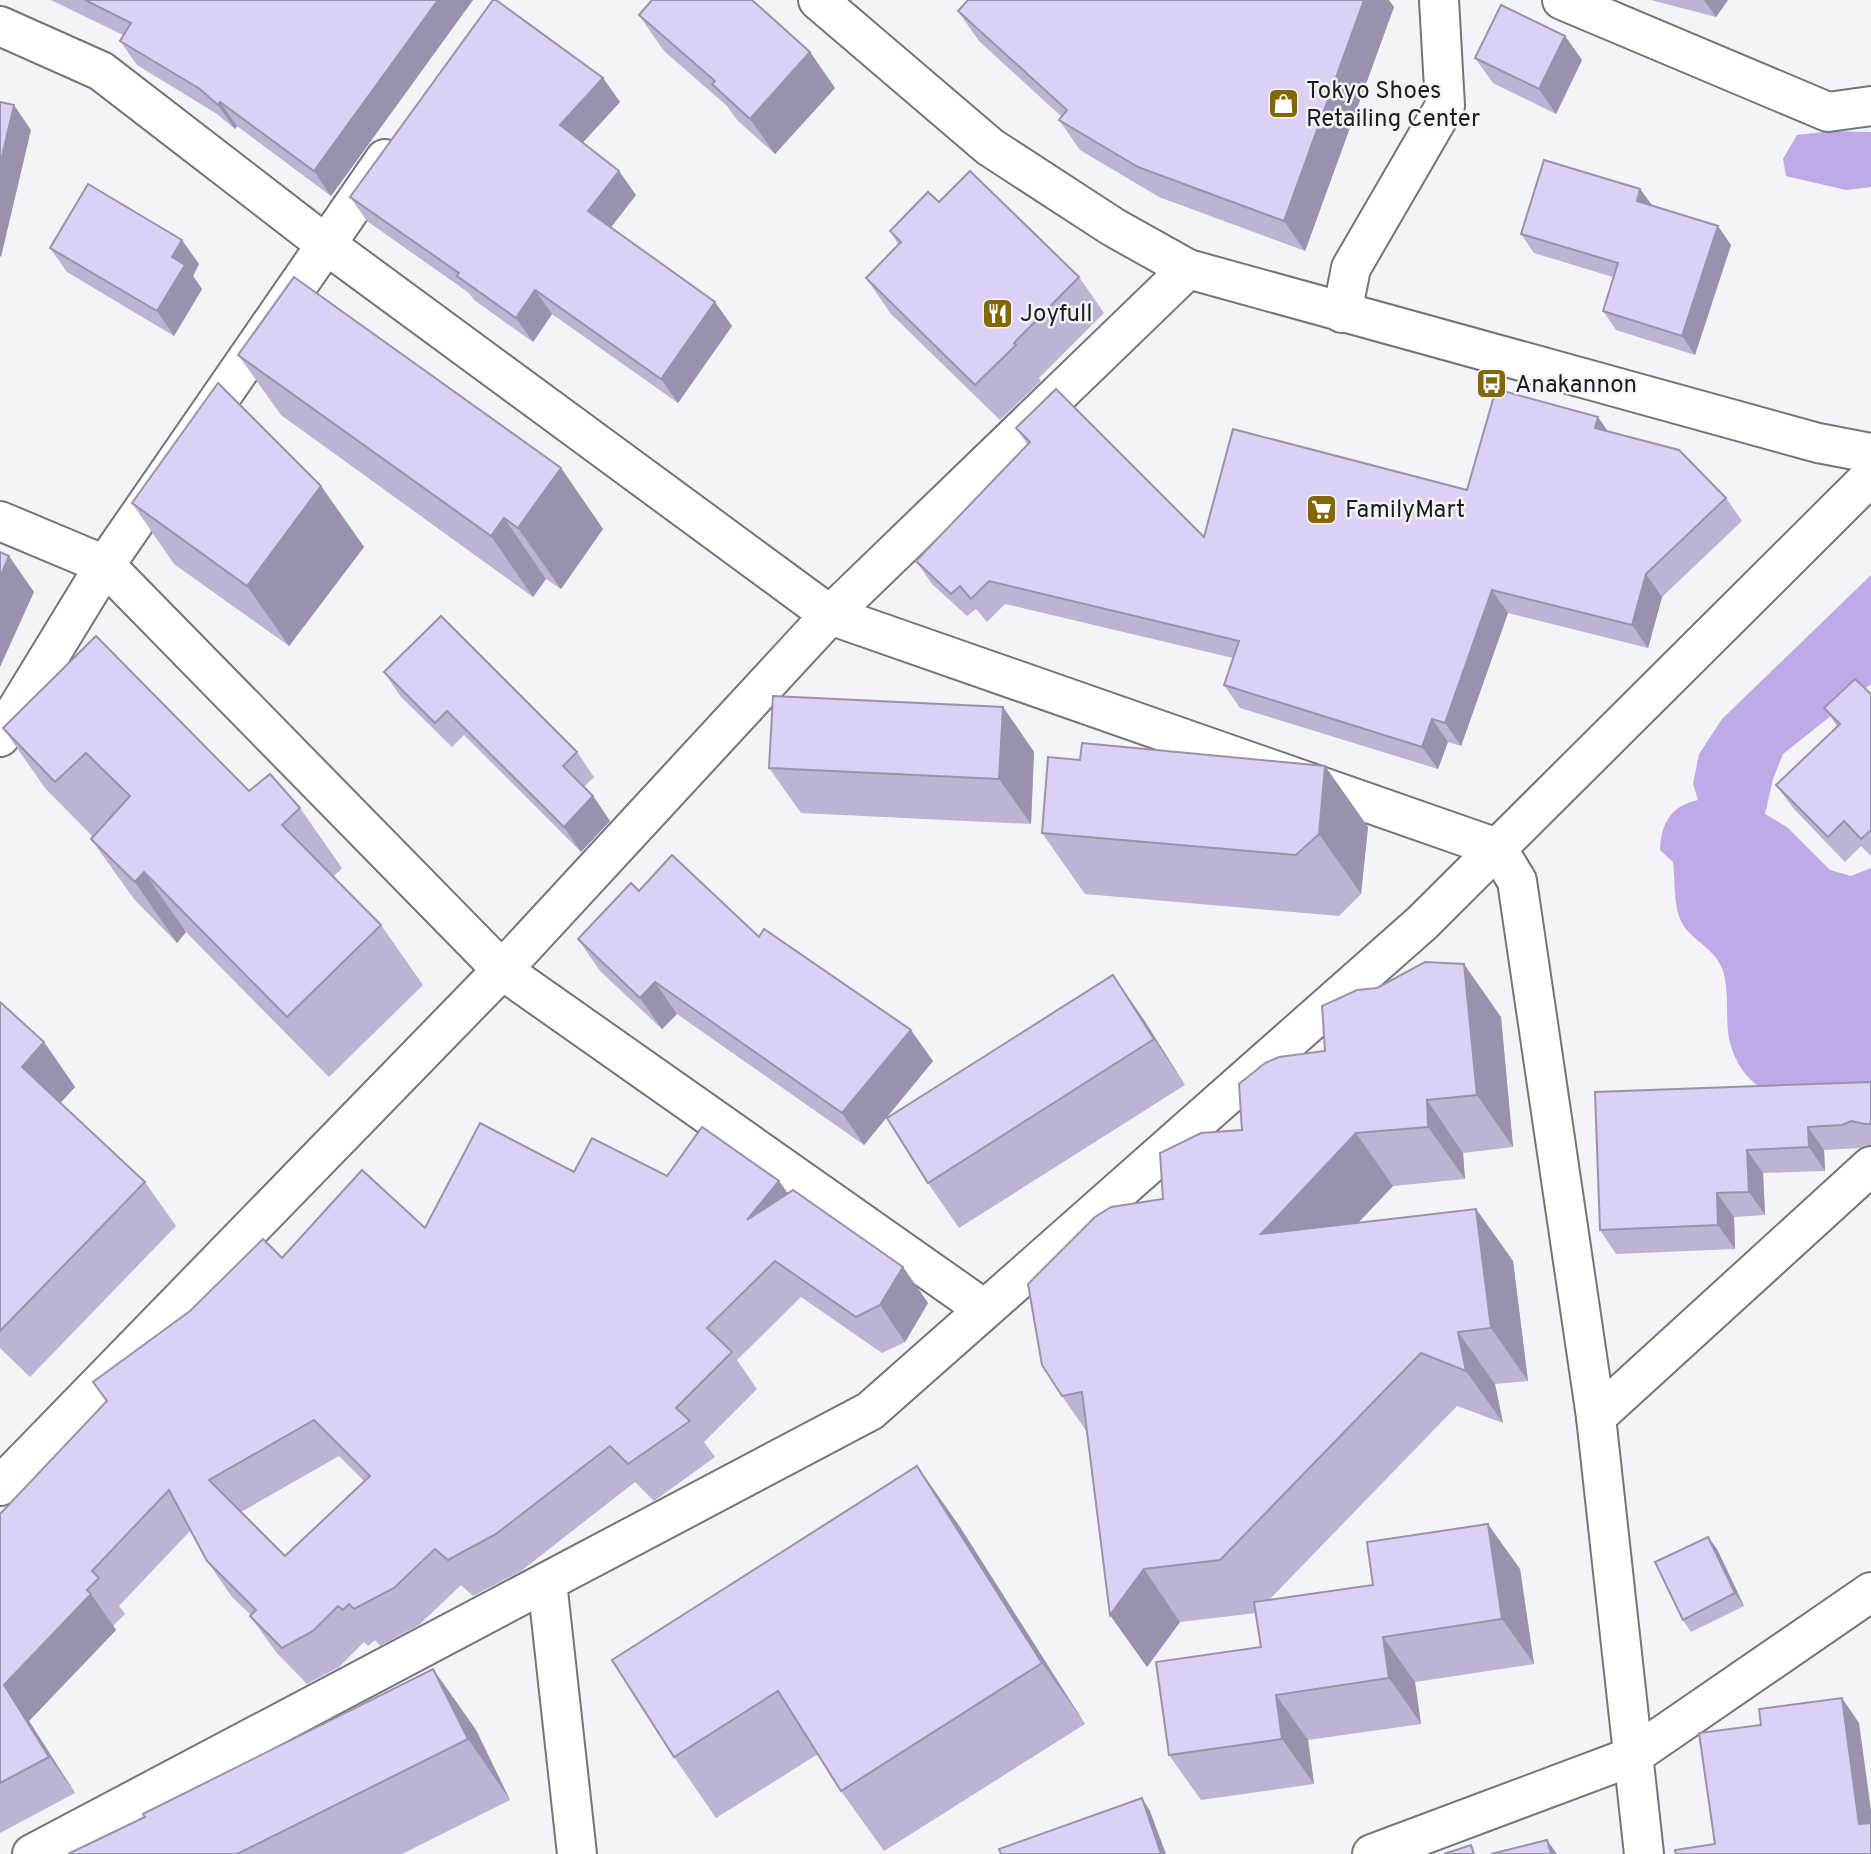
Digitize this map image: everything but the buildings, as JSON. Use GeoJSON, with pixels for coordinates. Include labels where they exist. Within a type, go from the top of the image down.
{"type":"FeatureCollection","features":[{"type":"Feature","properties":{"kind":"street"},"geometry":{"type":"LineString","coordinates":[[818,0],[990,147],[1114,227],[1188,269],[1342,313],[1730,416],[1818,443],[1871,453]]}},
{"type":"Feature","properties":{"kind":"street"},"geometry":{"type":"LineString","coordinates":[[1342,313],[1351,268],[1446,106],[1439,0]]}},
{"type":"Feature","properties":{"kind":"street"},"geometry":{"type":"LineString","coordinates":[[1562,0],[1828,112],[1871,106]]}},
{"type":"Feature","properties":{"kind":"street"},"geometry":{"type":"LineString","coordinates":[[0,26],[100,71],[324,243],[830,615],[1497,848],[1517,881],[1596,1417],[1631,1757],[1644,1854]]}},
{"type":"Feature","properties":{"kind":"street"},"geometry":{"type":"LineString","coordinates":[[0,737],[105,565],[324,243],[404,133]]}},
{"type":"Feature","properties":{"kind":"street"},"geometry":{"type":"LineString","coordinates":[[0,1486],[502,970],[830,615],[1188,269]]}},
{"type":"Feature","properties":{"kind":"street"},"geometry":{"type":"LineString","coordinates":[[32,1854],[870,1410],[1422,923],[1871,476]]}},
{"type":"Feature","properties":{"kind":"street"},"geometry":{"type":"LineString","coordinates":[[0,522],[105,565],[502,970],[985,1309]]}},
{"type":"Feature","properties":{"kind":"street"},"geometry":{"type":"LineString","coordinates":[[1596,1417],[1871,1166]]}},
{"type":"Feature","properties":{"kind":"street"},"geometry":{"type":"LineString","coordinates":[[547,1582],[577,1854]]}},
{"type":"Feature","properties":{"kind":"street"},"geometry":{"type":"LineString","coordinates":[[1372,1854],[1631,1757],[1871,1592]]}},
{"type":"Feature","properties":{"kind":"shaded area"},"geometry":{"type":"Polygon","coordinates":[[[1832,131],[1871,132],[1871,187],[1846,190],[1786,176],[1783,159],[1797,135],[1832,131]]]}},
{"type":"Feature","properties":{"kind":"shaded area"},"geometry":{"type":"Polygon","coordinates":[[[1871,575],[1871,684],[1783,754],[1773,779],[1765,814],[1787,827],[1830,870],[1851,876],[1871,868],[1871,1118],[1784,1099],[1765,1091],[1749,1078],[1737,1061],[1729,1038],[1726,985],[1722,968],[1682,922],[1678,914],[1673,862],[1660,850],[1669,817],[1674,811],[1698,800],[1693,784],[1699,754],[1722,719],[1871,575]]]}},
{"type":"Feature","properties":{"kind":"place","name":"Tokyo Shoes Retailing Center"},"geometry":{"type":"Point","coordinates":[1283,104]}},
{"type":"Feature","properties":{"kind":"place","name":"Joyfull"},"geometry":{"type":"Point","coordinates":[997,313]}},
{"type":"Feature","properties":{"kind":"place","name":"Anakannon"},"geometry":{"type":"Point","coordinates":[1492,384]}},
{"type":"Feature","properties":{"kind":"place","name":"FamilyMart"},"geometry":{"type":"Point","coordinates":[1322,509]}}]}
